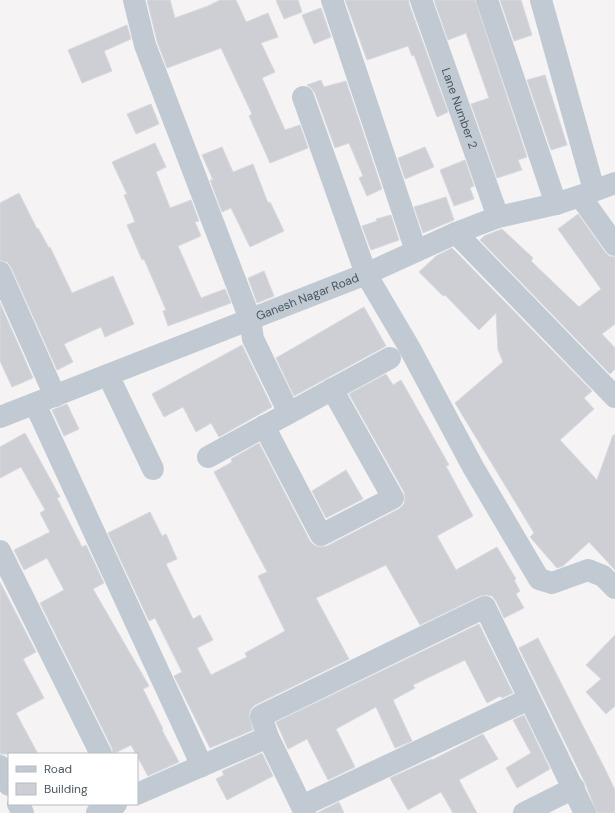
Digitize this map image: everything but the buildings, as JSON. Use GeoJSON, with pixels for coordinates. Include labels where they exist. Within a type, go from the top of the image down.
{"type":"FeatureCollection","features":[{"type":"Feature","properties":{"kind":"street"},"geometry":{"type":"LineString","coordinates":[[134,0],[145,45],[250,319],[253,339],[289,413]]}},
{"type":"Feature","properties":{"kind":"street"},"geometry":{"type":"LineString","coordinates":[[332,0],[416,251]]}},
{"type":"Feature","properties":{"kind":"street","name":"Lane Number 2"},"geometry":{"type":"LineString","coordinates":[[421,0],[498,217]]}},
{"type":"Feature","properties":{"kind":"street"},"geometry":{"type":"LineString","coordinates":[[487,0],[556,204]]}},
{"type":"Feature","properties":{"kind":"street"},"geometry":{"type":"LineString","coordinates":[[541,0],[587,193],[615,245]]}},
{"type":"Feature","properties":{"kind":"street"},"geometry":{"type":"LineString","coordinates":[[303,97],[366,274],[409,347],[473,467],[539,579],[552,583],[588,570],[602,576],[615,588]]}},
{"type":"Feature","properties":{"kind":"street","name":"Ganesh Nagar Road"},"geometry":{"type":"LineString","coordinates":[[0,417],[366,274],[456,233],[498,217],[556,204],[615,183]]}},
{"type":"Feature","properties":{"kind":"street"},"geometry":{"type":"LineString","coordinates":[[456,233],[615,397]]}},
{"type":"Feature","properties":{"kind":"street"},"geometry":{"type":"LineString","coordinates":[[0,272],[55,396]]}},
{"type":"Feature","properties":{"kind":"street"},"geometry":{"type":"LineString","coordinates":[[208,457],[390,358]]}},
{"type":"Feature","properties":{"kind":"street"},"geometry":{"type":"LineString","coordinates":[[108,375],[153,468]]}},
{"type":"Feature","properties":{"kind":"street"},"geometry":{"type":"LineString","coordinates":[[264,426],[320,535],[393,498],[332,389]]}},
{"type":"Feature","properties":{"kind":"street"},"geometry":{"type":"LineString","coordinates":[[35,404],[202,766]]}},
{"type":"Feature","properties":{"kind":"street"},"geometry":{"type":"LineString","coordinates":[[0,551],[101,753]]}},
{"type":"Feature","properties":{"kind":"street"},"geometry":{"type":"LineString","coordinates":[[529,699],[304,810],[268,737],[261,716],[485,607],[585,813]]}},
{"type":"Feature","properties":{"kind":"street"},"geometry":{"type":"LineString","coordinates":[[138,794],[268,737]]}},
{"type":"Feature","properties":{"kind":"street"},"geometry":{"type":"LineString","coordinates":[[0,766],[8,783]]}},
{"type":"Feature","properties":{"kind":"street"},"geometry":{"type":"LineString","coordinates":[[524,813],[574,788]]}},
{"type":"Feature","properties":{"kind":"street"},"geometry":{"type":"LineString","coordinates":[[97,813],[114,805]]}}]}
